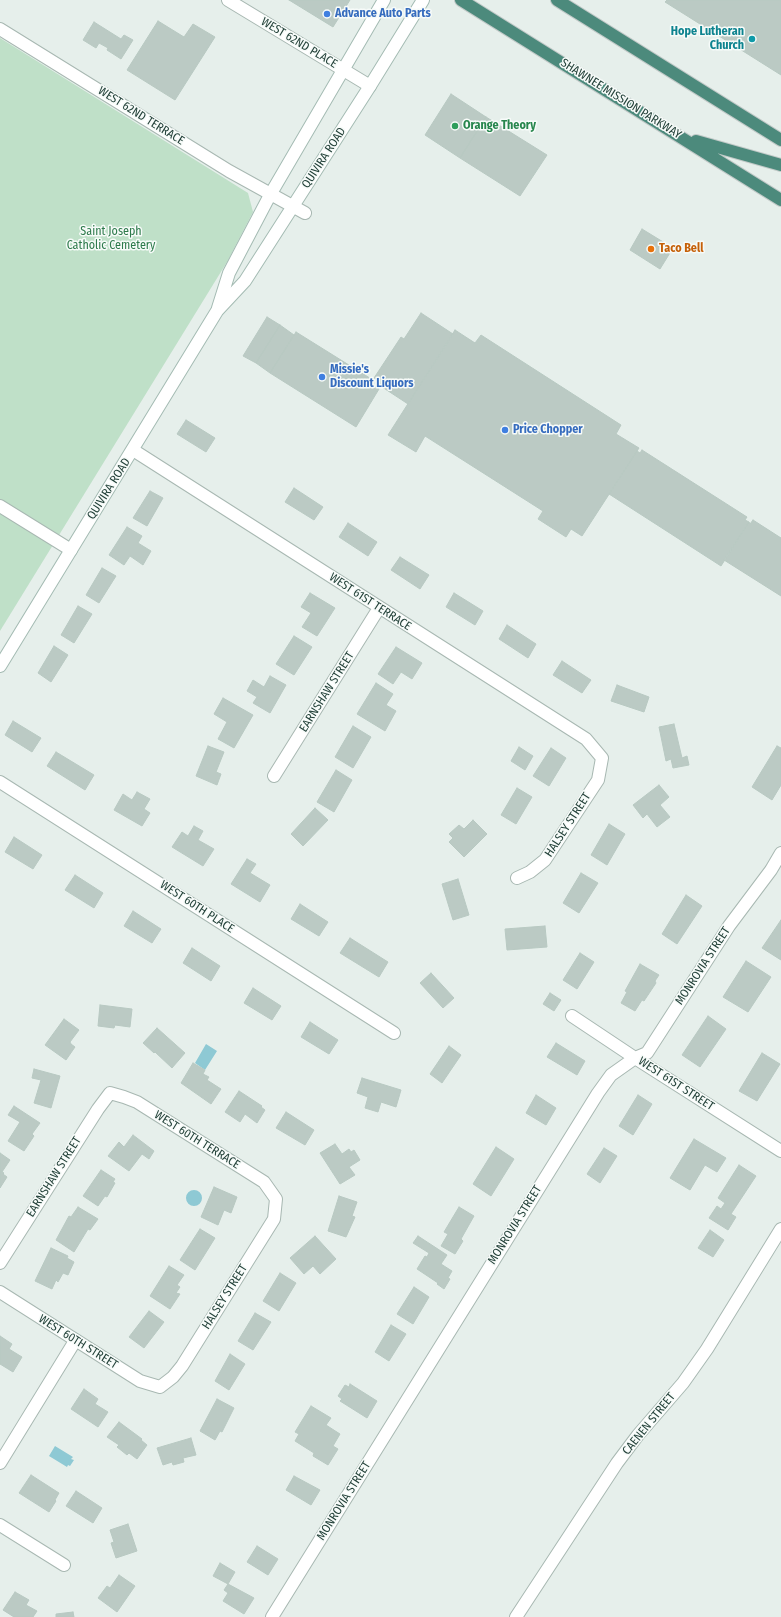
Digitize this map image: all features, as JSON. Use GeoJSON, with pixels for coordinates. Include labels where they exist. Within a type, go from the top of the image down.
{"type":"FeatureCollection","features":[{"type":"Feature","properties":{"kind":"highway","name":"SHAWNEE MISSION PARKWAY"},"geometry":{"type":"LineString","coordinates":[[461,0],[781,200]]}},
{"type":"Feature","properties":{"kind":"highway"},"geometry":{"type":"LineString","coordinates":[[557,0],[704,90],[781,140]]}},
{"type":"Feature","properties":{"kind":"highway"},"geometry":{"type":"LineString","coordinates":[[682,137],[781,165]]}},
{"type":"Feature","properties":{"kind":"street","name":"WEST 62ND PLACE"},"geometry":{"type":"LineString","coordinates":[[228,0],[370,86]]}},
{"type":"Feature","properties":{"kind":"street","name":"QUIVIRA ROAD"},"geometry":{"type":"LineString","coordinates":[[217,311],[229,273],[270,195],[384,0]]}},
{"type":"Feature","properties":{"kind":"street","name":"QUIVIRA ROAD"},"geometry":{"type":"LineString","coordinates":[[0,666],[217,311],[245,280],[287,204],[370,86],[423,0]]}},
{"type":"Feature","properties":{"kind":"street","name":"WEST 62ND TERRACE"},"geometry":{"type":"LineString","coordinates":[[0,29],[229,171],[305,214]]}},
{"type":"Feature","properties":{"kind":"street","name":"WEST 61ST TERRACE"},"geometry":{"type":"LineString","coordinates":[[133,450],[586,739],[602,758]]}},
{"type":"Feature","properties":{"kind":"street"},"geometry":{"type":"LineString","coordinates":[[0,506],[72,550]]}},
{"type":"Feature","properties":{"kind":"street","name":"EARNSHAW STREET"},"geometry":{"type":"LineString","coordinates":[[274,776],[379,608]]}},
{"type":"Feature","properties":{"kind":"street","name":"HALSEY STREET"},"geometry":{"type":"LineString","coordinates":[[518,878],[530,872],[545,860],[598,780],[602,758]]}},
{"type":"Feature","properties":{"kind":"street","name":"WEST 60TH PLACE"},"geometry":{"type":"LineString","coordinates":[[0,782],[394,1033]]}},
{"type":"Feature","properties":{"kind":"street","name":"MONROVIA STREET"},"geometry":{"type":"LineString","coordinates":[[272,1617],[598,1093],[611,1075],[635,1058],[647,1053],[728,926],[771,870],[781,853]]}},
{"type":"Feature","properties":{"kind":"street","name":"WEST 61ST STREET"},"geometry":{"type":"LineString","coordinates":[[572,1016],[781,1151]]}},
{"type":"Feature","properties":{"kind":"street","name":"EARNSHAW STREET"},"geometry":{"type":"LineString","coordinates":[[0,1263],[98,1108],[110,1093]]}},
{"type":"Feature","properties":{"kind":"street","name":"WEST 60TH TERRACE"},"geometry":{"type":"LineString","coordinates":[[110,1093],[137,1102],[264,1182],[276,1199]]}},
{"type":"Feature","properties":{"kind":"street","name":"HALSEY STREET"},"geometry":{"type":"LineString","coordinates":[[160,1387],[174,1377],[182,1366],[274,1219],[276,1199]]}},
{"type":"Feature","properties":{"kind":"street","name":"CAENEN STREET"},"geometry":{"type":"LineString","coordinates":[[516,1617],[621,1458],[638,1435],[682,1384],[707,1349],[781,1229]]}},
{"type":"Feature","properties":{"kind":"street","name":"WEST 60TH STREET"},"geometry":{"type":"LineString","coordinates":[[0,1292],[140,1382],[160,1387]]}},
{"type":"Feature","properties":{"kind":"street"},"geometry":{"type":"LineString","coordinates":[[0,1463],[75,1341]]}},
{"type":"Feature","properties":{"kind":"street"},"geometry":{"type":"LineString","coordinates":[[0,1525],[64,1564]]}},
{"type":"Feature","properties":{"kind":"green space","name":"Saint Joseph Catholic Cemetery"},"geometry":{"type":"Polygon","coordinates":[[[0,38],[248,193],[253,212],[227,262],[0,631],[0,38]]]}},
{"type":"Feature","properties":{"kind":"water"},"geometry":{"type":"Polygon","coordinates":[[[206,1044],[217,1051],[205,1070],[195,1063],[206,1044]]]}},
{"type":"Feature","properties":{"kind":"water"},"geometry":{"type":"Polygon","coordinates":[[[194,1190],[201,1195],[202,1198],[197,1205],[194,1206],[187,1201],[186,1198],[191,1191],[194,1190]]]}},
{"type":"Feature","properties":{"kind":"water"},"geometry":{"type":"Polygon","coordinates":[[[55,1446],[73,1457],[71,1459],[74,1460],[70,1466],[68,1465],[67,1467],[49,1456],[55,1446]]]}},
{"type":"Feature","properties":{"kind":"building","name":"Advance Auto Parts"},"geometry":{"type":"Polygon","coordinates":[[[289,0],[350,0],[333,27],[289,0]]]}},
{"type":"Feature","properties":{"kind":"building","name":"Hope Lutheran Church"},"geometry":{"type":"Polygon","coordinates":[[[667,0],[781,0],[781,75],[665,2],[667,0]]]}},
{"type":"Feature","properties":{"kind":"building"},"geometry":{"type":"Polygon","coordinates":[[[158,21],[184,37],[193,24],[215,37],[175,100],[127,70],[158,21]]]}},
{"type":"Feature","properties":{"kind":"building"},"geometry":{"type":"Polygon","coordinates":[[[94,22],[121,39],[124,35],[133,40],[121,59],[107,50],[108,48],[99,43],[96,48],[83,40],[94,22]]]}},
{"type":"Feature","properties":{"kind":"building","name":"Orange Theory"},"geometry":{"type":"Polygon","coordinates":[[[451,94],[486,117],[460,158],[425,135],[451,94]]]}},
{"type":"Feature","properties":{"kind":"building"},"geometry":{"type":"Polygon","coordinates":[[[486,117],[547,155],[520,196],[460,158],[486,117]]]}},
{"type":"Feature","properties":{"kind":"building","name":"Taco Bell"},"geometry":{"type":"Polygon","coordinates":[[[642,229],[673,248],[660,269],[630,250],[642,229]]]}},
{"type":"Feature","properties":{"kind":"building"},"geometry":{"type":"Polygon","coordinates":[[[421,313],[453,334],[408,404],[376,383],[378,380],[374,378],[401,337],[404,339],[421,313]]]}},
{"type":"Feature","properties":{"kind":"building"},"geometry":{"type":"Polygon","coordinates":[[[267,317],[280,325],[256,363],[243,356],[267,317]]]}},
{"type":"Feature","properties":{"kind":"building"},"geometry":{"type":"Polygon","coordinates":[[[280,325],[294,335],[270,373],[256,363],[280,325]]]}},
{"type":"Feature","properties":{"kind":"building","name":"Price Chopper"},"geometry":{"type":"Polygon","coordinates":[[[455,330],[475,343],[481,335],[621,425],[616,434],[639,448],[582,536],[571,529],[566,537],[538,519],[543,511],[425,436],[416,452],[388,435],[455,330]]]}},
{"type":"Feature","properties":{"kind":"building","name":"Missie's Discount Liquors"},"geometry":{"type":"Polygon","coordinates":[[[296,332],[373,380],[371,384],[379,389],[356,427],[270,373],[296,332]]]}},
{"type":"Feature","properties":{"kind":"building"},"geometry":{"type":"Polygon","coordinates":[[[186,420],[215,438],[206,452],[177,434],[186,420]]]}},
{"type":"Feature","properties":{"kind":"building"},"geometry":{"type":"Polygon","coordinates":[[[642,450],[747,517],[745,520],[749,522],[721,566],[609,494],[637,451],[640,453],[642,450]]]}},
{"type":"Feature","properties":{"kind":"building"},"geometry":{"type":"Polygon","coordinates":[[[294,488],[323,507],[314,520],[285,502],[294,488]]]}},
{"type":"Feature","properties":{"kind":"building"},"geometry":{"type":"Polygon","coordinates":[[[150,491],[163,498],[147,526],[133,518],[150,491]]]}},
{"type":"Feature","properties":{"kind":"building"},"geometry":{"type":"Polygon","coordinates":[[[753,520],[781,538],[781,596],[724,560],[749,522],[750,524],[753,520]]]}},
{"type":"Feature","properties":{"kind":"building"},"geometry":{"type":"Polygon","coordinates":[[[348,523],[377,542],[368,556],[339,537],[348,523]]]}},
{"type":"Feature","properties":{"kind":"building"},"geometry":{"type":"Polygon","coordinates":[[[127,527],[142,536],[138,543],[151,551],[143,565],[130,556],[124,565],[109,555],[127,527]]]}},
{"type":"Feature","properties":{"kind":"building"},"geometry":{"type":"Polygon","coordinates":[[[400,557],[429,575],[420,589],[391,570],[400,557]]]}},
{"type":"Feature","properties":{"kind":"building"},"geometry":{"type":"Polygon","coordinates":[[[102,568],[116,576],[99,603],[86,595],[102,568]]]}},
{"type":"Feature","properties":{"kind":"building"},"geometry":{"type":"Polygon","coordinates":[[[310,593],[335,608],[317,636],[302,627],[311,613],[301,607],[310,593]]]}},
{"type":"Feature","properties":{"kind":"building"},"geometry":{"type":"Polygon","coordinates":[[[454,593],[483,611],[475,625],[446,607],[454,593]]]}},
{"type":"Feature","properties":{"kind":"building"},"geometry":{"type":"Polygon","coordinates":[[[78,606],[92,614],[74,643],[61,635],[78,606]]]}},
{"type":"Feature","properties":{"kind":"building"},"geometry":{"type":"Polygon","coordinates":[[[507,625],[536,644],[528,658],[499,639],[507,625]]]}},
{"type":"Feature","properties":{"kind":"building"},"geometry":{"type":"Polygon","coordinates":[[[294,636],[312,647],[294,675],[276,664],[294,636]]]}},
{"type":"Feature","properties":{"kind":"building"},"geometry":{"type":"Polygon","coordinates":[[[54,646],[68,655],[51,682],[38,673],[54,646]]]}},
{"type":"Feature","properties":{"kind":"building"},"geometry":{"type":"Polygon","coordinates":[[[396,647],[422,663],[412,679],[401,672],[393,684],[378,674],[396,647]]]}},
{"type":"Feature","properties":{"kind":"building"},"geometry":{"type":"Polygon","coordinates":[[[562,661],[591,680],[582,693],[553,675],[562,661]]]}},
{"type":"Feature","properties":{"kind":"building"},"geometry":{"type":"Polygon","coordinates":[[[270,676],[286,685],[270,713],[253,703],[257,697],[247,691],[253,680],[264,687],[270,676]]]}},
{"type":"Feature","properties":{"kind":"building"},"geometry":{"type":"Polygon","coordinates":[[[376,683],[393,694],[386,705],[396,711],[385,731],[357,714],[376,683]]]}},
{"type":"Feature","properties":{"kind":"building"},"geometry":{"type":"Polygon","coordinates":[[[617,685],[649,697],[644,712],[611,701],[617,685]]]}},
{"type":"Feature","properties":{"kind":"building"},"geometry":{"type":"Polygon","coordinates":[[[223,698],[253,715],[234,748],[218,739],[227,722],[214,714],[223,698]]]}},
{"type":"Feature","properties":{"kind":"building"},"geometry":{"type":"Polygon","coordinates":[[[13,721],[41,738],[32,752],[5,735],[13,721]]]}},
{"type":"Feature","properties":{"kind":"building"},"geometry":{"type":"Polygon","coordinates":[[[674,724],[682,758],[687,756],[689,765],[673,768],[671,759],[666,761],[659,727],[674,724]]]}},
{"type":"Feature","properties":{"kind":"building"},"geometry":{"type":"Polygon","coordinates":[[[353,726],[371,737],[353,768],[335,757],[353,726]]]}},
{"type":"Feature","properties":{"kind":"building"},"geometry":{"type":"Polygon","coordinates":[[[208,746],[224,752],[216,772],[221,774],[217,785],[196,776],[208,746]]]}},
{"type":"Feature","properties":{"kind":"building"},"geometry":{"type":"Polygon","coordinates":[[[777,746],[781,748],[781,785],[772,800],[752,787],[777,746]]]}},
{"type":"Feature","properties":{"kind":"building"},"geometry":{"type":"Polygon","coordinates":[[[519,747],[533,756],[525,770],[511,761],[519,747]]]}},
{"type":"Feature","properties":{"kind":"building"},"geometry":{"type":"Polygon","coordinates":[[[551,748],[566,758],[549,786],[533,776],[551,748]]]}},
{"type":"Feature","properties":{"kind":"building"},"geometry":{"type":"Polygon","coordinates":[[[56,752],[94,775],[85,790],[47,766],[56,752]]]}},
{"type":"Feature","properties":{"kind":"building"},"geometry":{"type":"Polygon","coordinates":[[[336,770],[352,780],[334,812],[317,802],[336,770]]]}},
{"type":"Feature","properties":{"kind":"building"},"geometry":{"type":"Polygon","coordinates":[[[659,785],[669,797],[660,805],[670,817],[657,827],[647,814],[643,818],[633,805],[659,785]]]}},
{"type":"Feature","properties":{"kind":"building"},"geometry":{"type":"Polygon","coordinates":[[[517,788],[532,797],[516,824],[501,815],[517,788]]]}},
{"type":"Feature","properties":{"kind":"building"},"geometry":{"type":"Polygon","coordinates":[[[137,792],[150,799],[144,809],[150,813],[142,826],[114,810],[123,794],[132,800],[137,792]]]}},
{"type":"Feature","properties":{"kind":"building"},"geometry":{"type":"Polygon","coordinates":[[[315,808],[328,820],[303,846],[291,834],[315,808]]]}},
{"type":"Feature","properties":{"kind":"building"},"geometry":{"type":"Polygon","coordinates":[[[473,820],[487,834],[464,857],[449,842],[453,838],[449,834],[459,825],[464,829],[473,820]]]}},
{"type":"Feature","properties":{"kind":"building"},"geometry":{"type":"Polygon","coordinates":[[[609,824],[625,834],[607,865],[591,855],[609,824]]]}},
{"type":"Feature","properties":{"kind":"building"},"geometry":{"type":"Polygon","coordinates":[[[194,826],[203,831],[198,840],[214,849],[203,866],[172,847],[182,832],[188,836],[194,826]]]}},
{"type":"Feature","properties":{"kind":"building"},"geometry":{"type":"Polygon","coordinates":[[[14,837],[42,855],[33,869],[5,852],[14,837]]]}},
{"type":"Feature","properties":{"kind":"building"},"geometry":{"type":"Polygon","coordinates":[[[247,859],[256,864],[250,873],[270,885],[260,902],[231,884],[247,859]]]}},
{"type":"Feature","properties":{"kind":"building"},"geometry":{"type":"Polygon","coordinates":[[[581,873],[598,883],[579,913],[563,903],[581,873]]]}},
{"type":"Feature","properties":{"kind":"building"},"geometry":{"type":"Polygon","coordinates":[[[75,875],[103,893],[94,908],[65,890],[75,875]]]}},
{"type":"Feature","properties":{"kind":"building"},"geometry":{"type":"Polygon","coordinates":[[[458,879],[469,915],[453,920],[442,884],[458,879]]]}},
{"type":"Feature","properties":{"kind":"building"},"geometry":{"type":"Polygon","coordinates":[[[686,895],[702,906],[677,944],[662,934],[686,895]]]}},
{"type":"Feature","properties":{"kind":"building"},"geometry":{"type":"Polygon","coordinates":[[[300,904],[328,922],[319,936],[291,919],[300,904]]]}},
{"type":"Feature","properties":{"kind":"building"},"geometry":{"type":"Polygon","coordinates":[[[133,911],[161,929],[152,943],[124,926],[133,911]]]}},
{"type":"Feature","properties":{"kind":"building"},"geometry":{"type":"Polygon","coordinates":[[[781,920],[781,960],[762,948],[781,920]]]}},
{"type":"Feature","properties":{"kind":"building"},"geometry":{"type":"Polygon","coordinates":[[[545,926],[547,947],[507,950],[505,929],[545,926]]]}},
{"type":"Feature","properties":{"kind":"building"},"geometry":{"type":"Polygon","coordinates":[[[350,938],[388,962],[379,977],[340,953],[350,938]]]}},
{"type":"Feature","properties":{"kind":"building"},"geometry":{"type":"Polygon","coordinates":[[[192,948],[220,966],[211,981],[183,963],[192,948]]]}},
{"type":"Feature","properties":{"kind":"building"},"geometry":{"type":"Polygon","coordinates":[[[580,953],[594,962],[577,989],[563,980],[580,953]]]}},
{"type":"Feature","properties":{"kind":"building"},"geometry":{"type":"Polygon","coordinates":[[[746,961],[771,977],[748,1012],[723,997],[746,961]]]}},
{"type":"Feature","properties":{"kind":"building"},"geometry":{"type":"Polygon","coordinates":[[[640,964],[659,975],[655,981],[656,983],[644,1001],[642,1000],[635,1011],[621,1003],[627,992],[625,991],[640,964]]]}},
{"type":"Feature","properties":{"kind":"building"},"geometry":{"type":"Polygon","coordinates":[[[431,973],[454,998],[443,1008],[420,983],[431,973]]]}},
{"type":"Feature","properties":{"kind":"building"},"geometry":{"type":"Polygon","coordinates":[[[253,988],[281,1006],[272,1020],[244,1003],[253,988]]]}},
{"type":"Feature","properties":{"kind":"building"},"geometry":{"type":"Polygon","coordinates":[[[550,993],[561,1000],[554,1011],[543,1004],[550,993]]]}},
{"type":"Feature","properties":{"kind":"building"},"geometry":{"type":"Polygon","coordinates":[[[100,1005],[132,1009],[130,1027],[115,1025],[114,1028],[98,1026],[100,1005]]]}},
{"type":"Feature","properties":{"kind":"building"},"geometry":{"type":"Polygon","coordinates":[[[708,1016],[726,1029],[700,1067],[682,1055],[708,1016]]]}},
{"type":"Feature","properties":{"kind":"building"},"geometry":{"type":"Polygon","coordinates":[[[64,1019],[79,1030],[70,1042],[75,1047],[66,1060],[45,1045],[64,1019]]]}},
{"type":"Feature","properties":{"kind":"building"},"geometry":{"type":"Polygon","coordinates":[[[310,1022],[338,1040],[329,1054],[301,1037],[310,1022]]]}},
{"type":"Feature","properties":{"kind":"building"},"geometry":{"type":"Polygon","coordinates":[[[157,1028],[185,1053],[172,1068],[143,1043],[157,1028]]]}},
{"type":"Feature","properties":{"kind":"building"},"geometry":{"type":"Polygon","coordinates":[[[556,1043],[585,1061],[577,1075],[547,1057],[556,1043]]]}},
{"type":"Feature","properties":{"kind":"building"},"geometry":{"type":"Polygon","coordinates":[[[449,1046],[461,1055],[442,1083],[430,1074],[449,1046]]]}},
{"type":"Feature","properties":{"kind":"building"},"geometry":{"type":"Polygon","coordinates":[[[762,1053],[780,1064],[757,1101],[739,1091],[762,1053]]]}},
{"type":"Feature","properties":{"kind":"building"},"geometry":{"type":"Polygon","coordinates":[[[193,1063],[205,1070],[203,1074],[209,1077],[207,1080],[221,1089],[211,1104],[181,1083],[193,1063]]]}},
{"type":"Feature","properties":{"kind":"building"},"geometry":{"type":"Polygon","coordinates":[[[34,1069],[60,1076],[51,1108],[34,1103],[41,1080],[32,1078],[34,1069]]]}},
{"type":"Feature","properties":{"kind":"building"},"geometry":{"type":"Polygon","coordinates":[[[362,1078],[401,1090],[396,1107],[381,1102],[378,1112],[365,1108],[368,1097],[357,1093],[362,1078]]]}},
{"type":"Feature","properties":{"kind":"building"},"geometry":{"type":"Polygon","coordinates":[[[239,1091],[262,1106],[261,1107],[265,1110],[257,1123],[245,1114],[240,1122],[225,1112],[239,1091]]]}},
{"type":"Feature","properties":{"kind":"building"},"geometry":{"type":"Polygon","coordinates":[[[536,1095],[556,1108],[546,1125],[526,1113],[536,1095]]]}},
{"type":"Feature","properties":{"kind":"building"},"geometry":{"type":"Polygon","coordinates":[[[638,1095],[652,1104],[633,1135],[619,1126],[638,1095]]]}},
{"type":"Feature","properties":{"kind":"building"},"geometry":{"type":"Polygon","coordinates":[[[14,1106],[40,1123],[32,1134],[34,1136],[24,1151],[8,1141],[20,1122],[8,1115],[14,1106]]]}},
{"type":"Feature","properties":{"kind":"building"},"geometry":{"type":"Polygon","coordinates":[[[286,1112],[314,1130],[305,1145],[276,1128],[286,1112]]]}},
{"type":"Feature","properties":{"kind":"building"},"geometry":{"type":"Polygon","coordinates":[[[133,1135],[154,1151],[149,1159],[142,1154],[129,1171],[108,1156],[119,1142],[124,1147],[133,1135]]]}},
{"type":"Feature","properties":{"kind":"building"},"geometry":{"type":"Polygon","coordinates":[[[694,1139],[726,1158],[717,1172],[705,1165],[690,1190],[670,1178],[694,1139]]]}},
{"type":"Feature","properties":{"kind":"building"},"geometry":{"type":"Polygon","coordinates":[[[335,1144],[342,1154],[349,1149],[351,1152],[354,1150],[360,1160],[349,1167],[355,1175],[340,1184],[320,1153],[335,1144]]]}},
{"type":"Feature","properties":{"kind":"building"},"geometry":{"type":"Polygon","coordinates":[[[496,1147],[514,1159],[491,1196],[473,1184],[496,1147]]]}},
{"type":"Feature","properties":{"kind":"building"},"geometry":{"type":"Polygon","coordinates":[[[604,1148],[617,1156],[600,1183],[587,1174],[604,1148]]]}},
{"type":"Feature","properties":{"kind":"building"},"geometry":{"type":"Polygon","coordinates":[[[0,1153],[10,1160],[2,1172],[7,1177],[0,1188],[0,1153]]]}},
{"type":"Feature","properties":{"kind":"building"},"geometry":{"type":"Polygon","coordinates":[[[739,1165],[756,1176],[731,1214],[736,1217],[728,1230],[709,1218],[717,1206],[721,1209],[725,1203],[718,1198],[739,1165]]]}},
{"type":"Feature","properties":{"kind":"building"},"geometry":{"type":"Polygon","coordinates":[[[101,1170],[115,1179],[113,1182],[115,1183],[107,1197],[105,1196],[98,1206],[83,1196],[101,1170]]]}},
{"type":"Feature","properties":{"kind":"building"},"geometry":{"type":"Polygon","coordinates":[[[214,1187],[237,1197],[231,1213],[224,1210],[218,1225],[201,1217],[214,1187]]]}},
{"type":"Feature","properties":{"kind":"building"},"geometry":{"type":"Polygon","coordinates":[[[339,1196],[357,1202],[352,1216],[355,1217],[346,1237],[328,1231],[339,1196]]]}},
{"type":"Feature","properties":{"kind":"building"},"geometry":{"type":"Polygon","coordinates":[[[78,1207],[98,1219],[90,1230],[88,1229],[74,1252],[56,1240],[69,1216],[71,1217],[78,1207]]]}},
{"type":"Feature","properties":{"kind":"building"},"geometry":{"type":"Polygon","coordinates":[[[459,1207],[474,1216],[461,1239],[463,1241],[455,1254],[441,1246],[448,1234],[444,1232],[459,1207]]]}},
{"type":"Feature","properties":{"kind":"building"},"geometry":{"type":"Polygon","coordinates":[[[200,1229],[215,1238],[195,1270],[180,1260],[200,1229]]]}},
{"type":"Feature","properties":{"kind":"building"},"geometry":{"type":"Polygon","coordinates":[[[710,1230],[724,1240],[713,1257],[698,1248],[710,1230]]]}},
{"type":"Feature","properties":{"kind":"building"},"geometry":{"type":"Polygon","coordinates":[[[315,1236],[336,1259],[320,1274],[313,1266],[304,1274],[290,1258],[315,1236]]]}},
{"type":"Feature","properties":{"kind":"building"},"geometry":{"type":"Polygon","coordinates":[[[418,1236],[447,1255],[441,1264],[452,1271],[448,1278],[450,1279],[444,1289],[437,1284],[438,1283],[417,1269],[425,1256],[427,1257],[429,1253],[413,1243],[418,1236]]]}},
{"type":"Feature","properties":{"kind":"building"},"geometry":{"type":"Polygon","coordinates":[[[51,1248],[68,1256],[67,1258],[74,1262],[68,1275],[63,1273],[58,1282],[56,1280],[52,1289],[35,1281],[51,1248]]]}},
{"type":"Feature","properties":{"kind":"building"},"geometry":{"type":"Polygon","coordinates":[[[169,1266],[184,1275],[177,1285],[180,1287],[176,1293],[180,1294],[170,1309],[150,1296],[169,1266]]]}},
{"type":"Feature","properties":{"kind":"building"},"geometry":{"type":"Polygon","coordinates":[[[280,1273],[296,1283],[279,1311],[263,1301],[280,1273]]]}},
{"type":"Feature","properties":{"kind":"building"},"geometry":{"type":"Polygon","coordinates":[[[414,1287],[429,1297],[413,1324],[397,1314],[414,1287]]]}},
{"type":"Feature","properties":{"kind":"building"},"geometry":{"type":"Polygon","coordinates":[[[149,1311],[164,1322],[144,1348],[129,1337],[149,1311]]]}},
{"type":"Feature","properties":{"kind":"building"},"geometry":{"type":"Polygon","coordinates":[[[255,1313],[271,1322],[253,1350],[238,1341],[255,1313]]]}},
{"type":"Feature","properties":{"kind":"building"},"geometry":{"type":"Polygon","coordinates":[[[391,1325],[406,1334],[389,1361],[375,1352],[391,1325]]]}},
{"type":"Feature","properties":{"kind":"building"},"geometry":{"type":"Polygon","coordinates":[[[0,1336],[12,1344],[9,1349],[22,1357],[13,1372],[0,1364],[0,1336]]]}},
{"type":"Feature","properties":{"kind":"building"},"geometry":{"type":"Polygon","coordinates":[[[230,1354],[245,1364],[229,1390],[215,1381],[230,1354]]]}},
{"type":"Feature","properties":{"kind":"building"},"geometry":{"type":"Polygon","coordinates":[[[350,1384],[377,1401],[367,1418],[340,1401],[342,1399],[338,1396],[345,1385],[349,1387],[350,1384]]]}},
{"type":"Feature","properties":{"kind":"building"},"geometry":{"type":"Polygon","coordinates":[[[84,1389],[98,1399],[95,1404],[108,1412],[98,1427],[71,1409],[84,1389]]]}},
{"type":"Feature","properties":{"kind":"building"},"geometry":{"type":"Polygon","coordinates":[[[217,1399],[234,1408],[222,1432],[220,1431],[215,1440],[200,1431],[217,1399]]]}},
{"type":"Feature","properties":{"kind":"building"},"geometry":{"type":"Polygon","coordinates":[[[311,1406],[331,1418],[326,1425],[340,1434],[333,1446],[338,1449],[328,1465],[313,1456],[314,1453],[295,1441],[299,1434],[295,1432],[311,1406]]]}},
{"type":"Feature","properties":{"kind":"building"},"geometry":{"type":"Polygon","coordinates":[[[119,1422],[142,1439],[141,1440],[147,1445],[137,1459],[129,1453],[127,1455],[117,1447],[119,1445],[107,1437],[119,1422]]]}},
{"type":"Feature","properties":{"kind":"building"},"geometry":{"type":"Polygon","coordinates":[[[191,1438],[196,1455],[183,1458],[184,1462],[173,1465],[172,1462],[163,1465],[157,1448],[191,1438]]]}},
{"type":"Feature","properties":{"kind":"building"},"geometry":{"type":"Polygon","coordinates":[[[31,1475],[59,1493],[49,1512],[19,1493],[31,1475]]]}},
{"type":"Feature","properties":{"kind":"building"},"geometry":{"type":"Polygon","coordinates":[[[294,1476],[320,1490],[311,1505],[286,1490],[294,1476]]]}},
{"type":"Feature","properties":{"kind":"building"},"geometry":{"type":"Polygon","coordinates":[[[76,1491],[102,1508],[93,1523],[66,1506],[76,1491]]]}},
{"type":"Feature","properties":{"kind":"building"},"geometry":{"type":"Polygon","coordinates":[[[128,1524],[137,1551],[116,1558],[111,1543],[114,1542],[110,1530],[128,1524]]]}},
{"type":"Feature","properties":{"kind":"building"},"geometry":{"type":"Polygon","coordinates":[[[257,1546],[278,1559],[268,1575],[247,1562],[257,1546]]]}},
{"type":"Feature","properties":{"kind":"building"},"geometry":{"type":"Polygon","coordinates":[[[220,1563],[235,1572],[228,1584],[213,1576],[220,1563]]]}},
{"type":"Feature","properties":{"kind":"building"},"geometry":{"type":"Polygon","coordinates":[[[119,1575],[135,1586],[117,1612],[98,1598],[107,1586],[110,1588],[119,1575]]]}},
{"type":"Feature","properties":{"kind":"building"},"geometry":{"type":"Polygon","coordinates":[[[228,1584],[254,1598],[244,1614],[223,1601],[228,1593],[224,1590],[228,1584]]]}},
{"type":"Feature","properties":{"kind":"building"},"geometry":{"type":"Polygon","coordinates":[[[15,1592],[29,1600],[26,1605],[37,1611],[33,1617],[14,1617],[3,1610],[15,1592]]]}},
{"type":"Feature","properties":{"kind":"building"},"geometry":{"type":"Polygon","coordinates":[[[73,1612],[74,1617],[56,1617],[56,1614],[73,1612]]]}},
{"type":"Feature","properties":{"kind":"place","name":"Advance Auto Parts"},"geometry":{"type":"Point","coordinates":[327,14]}},
{"type":"Feature","properties":{"kind":"place","name":"Hope Lutheran Church"},"geometry":{"type":"Point","coordinates":[752,39]}},
{"type":"Feature","properties":{"kind":"place","name":"Orange Theory"},"geometry":{"type":"Point","coordinates":[455,126]}},
{"type":"Feature","properties":{"kind":"place","name":"Taco Bell"},"geometry":{"type":"Point","coordinates":[651,249]}},
{"type":"Feature","properties":{"kind":"place","name":"Missie's Discount Liquors"},"geometry":{"type":"Point","coordinates":[322,377]}},
{"type":"Feature","properties":{"kind":"place","name":"Price Chopper"},"geometry":{"type":"Point","coordinates":[505,430]}}]}
